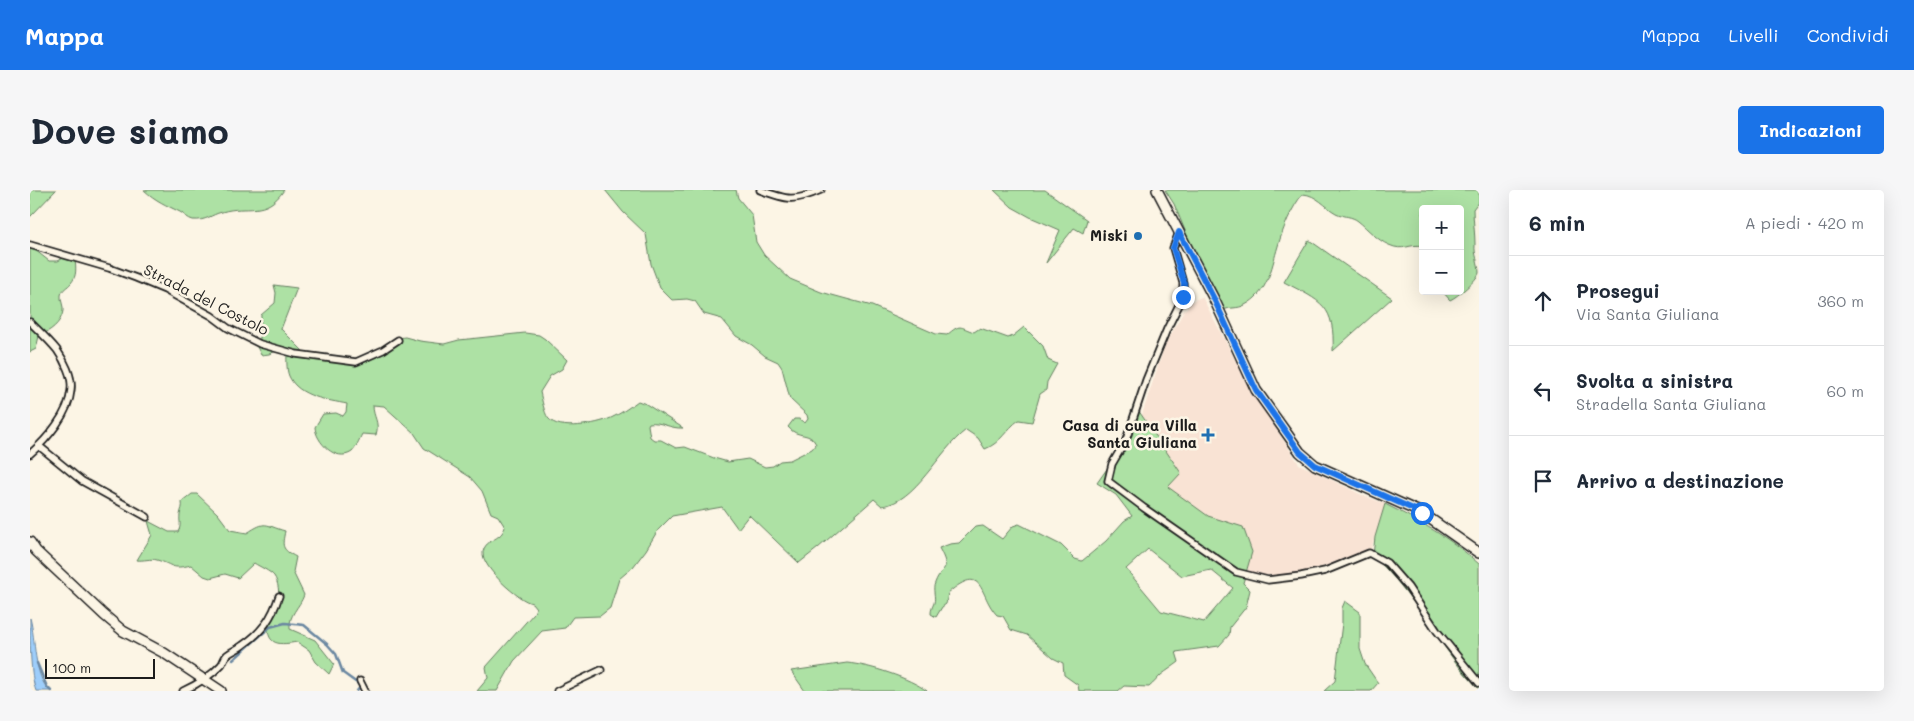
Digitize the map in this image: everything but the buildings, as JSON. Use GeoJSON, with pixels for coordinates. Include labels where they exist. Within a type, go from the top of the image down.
{"type":"FeatureCollection","features":[{"type":"Feature","properties":{"kind":"street"},"geometry":{"type":"LineString","coordinates":[[760,190],[784,199],[793,199],[821,190]]}},
{"type":"Feature","properties":{"kind":"street"},"geometry":{"type":"LineString","coordinates":[[1157,190],[1214,299],[1256,390],[1300,452],[1315,465],[1422,513],[1479,553]]}},
{"type":"Feature","properties":{"kind":"street"},"geometry":{"type":"LineString","coordinates":[[1179,232],[1173,248],[1184,283],[1183,297],[1167,329],[1146,380],[1126,440],[1112,464],[1108,480],[1144,508],[1236,572],[1253,577],[1268,580],[1301,576],[1325,571],[1370,553],[1387,563],[1408,587],[1437,631],[1479,683]]}},
{"type":"Feature","properties":{"kind":"street","name":"Strada del Costolo"},"geometry":{"type":"LineString","coordinates":[[30,246],[109,268],[136,278],[212,316],[228,328],[260,344],[296,354],[356,362],[383,350],[398,340]]}},
{"type":"Feature","properties":{"kind":"street"},"geometry":{"type":"LineString","coordinates":[[30,322],[57,351],[71,382],[72,391],[62,415],[39,446],[30,454]]}},
{"type":"Feature","properties":{"kind":"street"},"geometry":{"type":"LineString","coordinates":[[39,446],[82,481],[147,517]]}},
{"type":"Feature","properties":{"kind":"street"},"geometry":{"type":"LineString","coordinates":[[30,542],[36,551],[104,616],[123,631],[164,653],[221,691]]}},
{"type":"Feature","properties":{"kind":"street"},"geometry":{"type":"LineString","coordinates":[[183,691],[206,680],[223,663],[224,658],[228,654],[244,645],[267,623],[272,616],[279,596]]}},
{"type":"Feature","properties":{"kind":"street"},"geometry":{"type":"LineString","coordinates":[[557,691],[601,670]]}},
{"type":"Feature","properties":{"kind":"street"},"geometry":{"type":"LineString","coordinates":[[360,681],[365,691]]}},
{"type":"Feature","properties":{"kind":"shaded area","name":"Casa di cura Villa Santa Giuliana"},"geometry":{"type":"Polygon","coordinates":[[[1202,297],[1252,391],[1299,464],[1362,495],[1386,504],[1371,549],[1326,566],[1290,575],[1264,575],[1235,568],[1132,445],[1165,345],[1184,311],[1194,300],[1202,297]]]}},
{"type":"Feature","properties":{"kind":"green space"},"geometry":{"type":"Polygon","coordinates":[[[30,190],[56,190],[30,217],[30,190]]]}},
{"type":"Feature","properties":{"kind":"green space"},"geometry":{"type":"Polygon","coordinates":[[[144,190],[284,190],[277,199],[263,207],[231,210],[205,219],[193,220],[157,200],[144,190]]]}},
{"type":"Feature","properties":{"kind":"green space"},"geometry":{"type":"Polygon","coordinates":[[[605,190],[736,190],[738,198],[752,215],[756,242],[764,255],[790,279],[821,292],[872,306],[936,334],[947,335],[958,327],[974,332],[980,328],[1008,338],[1024,327],[1043,346],[1048,360],[1057,364],[1047,382],[1046,390],[1040,394],[1032,422],[1019,420],[999,440],[985,449],[978,438],[966,430],[906,495],[882,506],[874,499],[799,563],[749,515],[738,529],[722,507],[672,516],[658,530],[633,567],[619,579],[610,608],[600,616],[573,617],[565,628],[542,631],[514,661],[497,691],[477,691],[488,678],[486,667],[534,613],[536,608],[532,603],[510,590],[494,574],[484,558],[483,552],[486,546],[503,532],[505,527],[498,516],[491,513],[482,491],[470,477],[424,448],[414,433],[384,406],[373,405],[377,423],[376,435],[362,434],[352,452],[346,455],[334,453],[328,449],[319,439],[315,427],[323,414],[336,413],[343,416],[346,412],[347,404],[323,399],[299,389],[293,383],[288,373],[287,349],[283,348],[261,355],[257,347],[260,338],[261,315],[275,303],[276,293],[274,285],[297,288],[281,329],[305,353],[354,360],[367,357],[397,338],[405,337],[444,344],[459,340],[525,333],[539,335],[567,360],[562,369],[550,376],[540,392],[548,418],[553,422],[569,426],[597,422],[614,416],[638,401],[646,404],[683,428],[653,423],[648,425],[650,437],[654,440],[661,440],[676,448],[685,447],[728,462],[748,459],[765,467],[773,466],[780,461],[790,460],[812,449],[816,444],[813,440],[792,431],[788,427],[794,419],[799,419],[805,423],[808,419],[807,415],[790,399],[782,368],[778,362],[765,356],[752,345],[736,336],[722,319],[704,314],[695,301],[687,299],[672,300],[660,288],[651,264],[646,234],[623,212],[605,190]]]}},
{"type":"Feature","properties":{"kind":"green space"},"geometry":{"type":"Polygon","coordinates":[[[994,190],[1045,190],[1087,220],[1083,233],[1074,228],[1046,263],[1060,230],[1012,207],[994,190]]]}},
{"type":"Feature","properties":{"kind":"green space"},"geometry":{"type":"Polygon","coordinates":[[[1165,190],[1479,190],[1479,201],[1473,209],[1475,248],[1479,273],[1475,280],[1464,290],[1464,205],[1419,205],[1419,245],[1399,248],[1380,240],[1356,219],[1336,213],[1317,199],[1303,194],[1291,212],[1285,226],[1271,272],[1264,287],[1253,300],[1245,305],[1223,310],[1191,245],[1174,204],[1165,190]]]}},
{"type":"Feature","properties":{"kind":"green space"},"geometry":{"type":"Polygon","coordinates":[[[1309,240],[1392,298],[1333,351],[1332,324],[1324,307],[1317,300],[1284,282],[1309,240]]]}},
{"type":"Feature","properties":{"kind":"green space"},"geometry":{"type":"Polygon","coordinates":[[[30,246],[49,261],[58,261],[67,256],[75,260],[76,269],[73,280],[61,295],[63,309],[60,320],[51,329],[39,336],[36,349],[30,352],[30,246]]]}},
{"type":"Feature","properties":{"kind":"green space"},"geometry":{"type":"Polygon","coordinates":[[[1446,295],[1458,295],[1457,296],[1450,300],[1446,295]]]}},
{"type":"Feature","properties":{"kind":"green space"},"geometry":{"type":"Polygon","coordinates":[[[1134,404],[1181,473],[1168,487],[1208,516],[1243,527],[1252,552],[1243,583],[1250,590],[1246,607],[1230,627],[1229,635],[1219,646],[1176,652],[1179,662],[1161,675],[1149,687],[1124,686],[1118,691],[1079,691],[1078,685],[1064,675],[1063,663],[1053,658],[1027,635],[1011,630],[1003,616],[997,615],[991,607],[975,581],[960,584],[948,593],[946,604],[936,617],[931,614],[934,601],[934,585],[945,565],[939,548],[959,543],[975,527],[983,526],[1002,539],[1013,526],[1019,524],[1061,545],[1075,559],[1082,561],[1106,541],[1124,521],[1132,516],[1116,495],[1097,483],[1123,446],[1134,404]],[[1148,549],[1126,569],[1161,611],[1204,622],[1233,588],[1211,570],[1182,576],[1148,549]]]}},
{"type":"Feature","properties":{"kind":"green space"},"geometry":{"type":"Polygon","coordinates":[[[192,494],[197,494],[218,514],[230,530],[247,533],[258,526],[266,525],[285,531],[284,547],[296,557],[293,572],[304,595],[292,615],[290,629],[315,640],[334,664],[329,674],[316,662],[309,650],[297,642],[285,644],[272,640],[268,632],[268,625],[277,609],[279,595],[277,581],[274,576],[254,563],[238,578],[225,574],[210,578],[204,576],[191,565],[176,567],[155,559],[137,560],[152,535],[148,521],[169,532],[178,532],[182,502],[192,494]]]}},
{"type":"Feature","properties":{"kind":"green space"},"geometry":{"type":"Polygon","coordinates":[[[1385,504],[1446,538],[1479,564],[1479,689],[1457,664],[1396,580],[1373,556],[1375,537],[1385,504]]]}},
{"type":"Feature","properties":{"kind":"green space"},"geometry":{"type":"Polygon","coordinates":[[[1345,601],[1360,612],[1360,649],[1365,664],[1378,683],[1371,691],[1324,691],[1335,681],[1342,608],[1345,601]]]}},
{"type":"Feature","properties":{"kind":"green space"},"geometry":{"type":"Polygon","coordinates":[[[847,663],[889,673],[910,681],[927,691],[805,691],[791,671],[847,663]]]}},
{"type":"Feature","properties":{"kind":"water"},"geometry":{"type":"Polygon","coordinates":[[[30,618],[38,667],[50,691],[36,691],[34,684],[30,618]]]}},
{"type":"Feature","properties":{"kind":"waterway"},"geometry":{"type":"LineString","coordinates":[[233,660],[270,627],[285,623],[304,625],[336,654],[343,673],[361,686],[357,691]]}},
{"type":"Feature","properties":{"kind":"waterway"},"geometry":{"type":"LineString","coordinates":[[37,663],[47,687],[51,691]]}},
{"type":"Feature","properties":{"kind":"place","name":"Miski"},"geometry":{"type":"Point","coordinates":[1138,236]}},
{"type":"Feature","properties":{"kind":"place","name":"Casa di cura Villa Santa Giuliana"},"geometry":{"type":"Point","coordinates":[1208,435]}},
{"type":"Feature","properties":{"kind":"route"},"geometry":{"type":"LineString","coordinates":[[1183,297],[1184,283],[1173,248],[1179,232],[1214,299],[1256,390],[1300,452],[1315,465],[1422,513]]}}]}
